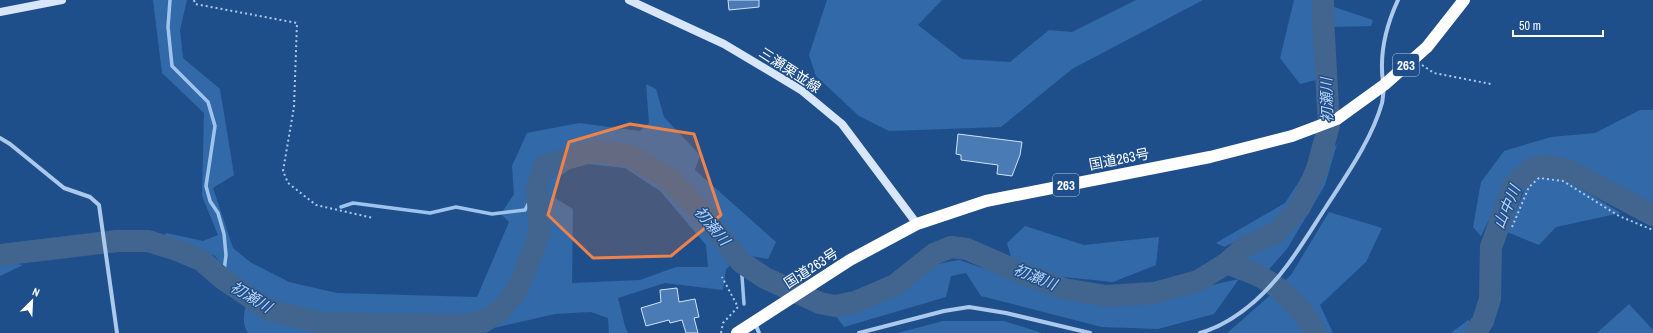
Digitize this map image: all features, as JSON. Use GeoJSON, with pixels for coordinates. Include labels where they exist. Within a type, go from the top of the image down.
{"type":"FeatureCollection","features":[{"type":"Feature","properties":{"kind":"highway","name":"国道263号"},"geometry":{"type":"LineString","coordinates":[[737,333],[850,260],[917,224],[986,201],[1210,157],[1292,136],[1338,119],[1384,85],[1427,46],[1464,0]]}},
{"type":"Feature","properties":{"kind":"main road"},"geometry":{"type":"LineString","coordinates":[[0,12],[62,0]]}},
{"type":"Feature","properties":{"kind":"main road","name":"三瀬栗並線"},"geometry":{"type":"LineString","coordinates":[[629,0],[724,44],[801,90],[842,124],[917,224]]}},
{"type":"Feature","properties":{"kind":"street"},"geometry":{"type":"LineString","coordinates":[[1200,333],[1228,322],[1255,301],[1286,266],[1295,255],[1366,141],[1383,102],[1384,85],[1382,69],[1384,36],[1389,18],[1398,0]]}},
{"type":"Feature","properties":{"kind":"street"},"geometry":{"type":"LineString","coordinates":[[0,138],[10,144],[64,188],[90,197],[99,205],[117,333]]}},
{"type":"Feature","properties":{"kind":"street"},"geometry":{"type":"LineString","coordinates":[[859,333],[944,311],[969,307],[1006,313],[1090,333]]}},
{"type":"Feature","properties":{"kind":"street"},"geometry":{"type":"LineString","coordinates":[[754,321],[759,333]]}},
{"type":"Feature","properties":{"kind":"path"},"geometry":{"type":"LineString","coordinates":[[194,0],[195,4],[297,23],[294,107],[283,171],[288,183],[316,205],[373,218]]}},
{"type":"Feature","properties":{"kind":"path"},"geometry":{"type":"LineString","coordinates":[[1413,59],[1434,73],[1491,84]]}},
{"type":"Feature","properties":{"kind":"path"},"geometry":{"type":"LineString","coordinates":[[1512,227],[1529,187],[1539,178],[1563,181],[1619,216],[1653,230]]}},
{"type":"Feature","properties":{"kind":"path"},"geometry":{"type":"LineString","coordinates":[[721,333],[723,323],[738,306],[722,277]]}},
{"type":"Feature","properties":{"kind":"highlighted area"},"geometry":{"type":"Polygon","coordinates":[[[630,124],[694,134],[721,215],[671,256],[593,258],[548,215],[569,142],[630,124]]]}},
{"type":"Feature","properties":{"kind":"shaded area"},"geometry":{"type":"Polygon","coordinates":[[[153,0],[187,0],[180,30],[183,58],[220,89],[234,175],[213,188],[233,248],[250,262],[289,282],[337,293],[477,297],[509,222],[501,214],[514,194],[512,166],[527,133],[579,123],[640,131],[649,123],[646,84],[656,89],[664,117],[700,155],[695,170],[776,242],[768,259],[744,255],[726,269],[723,290],[665,283],[618,298],[628,333],[609,333],[608,318],[591,312],[555,314],[472,333],[248,333],[245,328],[244,317],[251,290],[231,276],[215,256],[164,238],[166,233],[203,241],[218,235],[202,196],[204,113],[162,73],[153,0]],[[578,163],[559,177],[555,198],[573,209],[572,283],[640,280],[676,267],[708,267],[706,245],[660,191],[625,168],[578,163]]]}},
{"type":"Feature","properties":{"kind":"shaded area"},"geometry":{"type":"Polygon","coordinates":[[[827,0],[942,0],[918,25],[962,59],[1010,62],[1049,30],[1072,32],[1136,0],[1203,0],[1072,69],[1001,127],[889,131],[859,116],[816,76],[809,55],[827,0]]]}},
{"type":"Feature","properties":{"kind":"shaded area"},"geometry":{"type":"Polygon","coordinates":[[[1294,0],[1329,0],[1328,5],[1373,20],[1371,26],[1331,27],[1332,76],[1300,84],[1280,58],[1294,0]]]}},
{"type":"Feature","properties":{"kind":"shaded area"},"geometry":{"type":"Polygon","coordinates":[[[1640,110],[1653,110],[1653,209],[1621,187],[1556,161],[1530,164],[1507,184],[1481,236],[1473,227],[1481,182],[1504,151],[1551,137],[1595,133],[1640,110]]]}},
{"type":"Feature","properties":{"kind":"shaded area"},"geometry":{"type":"Polygon","coordinates":[[[1337,144],[1325,185],[1287,249],[1269,269],[1241,262],[1291,227],[1319,186],[1328,154],[1337,144]]]}},
{"type":"Feature","properties":{"kind":"shaded area"},"geometry":{"type":"Polygon","coordinates":[[[1539,176],[1564,179],[1621,213],[1556,227],[1539,245],[1507,232],[1527,184],[1539,176]]]}},
{"type":"Feature","properties":{"kind":"shaded area"},"geometry":{"type":"Polygon","coordinates":[[[1300,180],[1304,184],[1276,222],[1224,247],[1216,243],[1285,203],[1300,180]]]}},
{"type":"Feature","properties":{"kind":"shaded area"},"geometry":{"type":"Polygon","coordinates":[[[1329,212],[1382,228],[1366,262],[1320,305],[1333,333],[1227,333],[1291,275],[1329,212]]]}},
{"type":"Feature","properties":{"kind":"shaded area"},"geometry":{"type":"Polygon","coordinates":[[[1025,226],[1084,245],[1159,237],[1156,265],[1113,282],[1054,276],[1011,257],[1007,243],[1025,226]]]}},
{"type":"Feature","properties":{"kind":"shaded area"},"geometry":{"type":"Polygon","coordinates":[[[959,260],[1064,295],[1136,302],[1239,279],[1214,314],[1158,329],[1102,327],[981,296],[966,273],[951,276],[946,297],[844,327],[836,316],[896,293],[932,265],[959,260]]]}},
{"type":"Feature","properties":{"kind":"shaded area"},"geometry":{"type":"Polygon","coordinates":[[[0,261],[23,265],[0,276],[0,261]]]}},
{"type":"Feature","properties":{"kind":"shaded area"},"geometry":{"type":"Polygon","coordinates":[[[1629,304],[1653,330],[1653,333],[1597,333],[1629,304]]]}},
{"type":"Feature","properties":{"kind":"shaded area"},"geometry":{"type":"Polygon","coordinates":[[[1468,320],[1485,333],[1451,333],[1468,320]]]}},
{"type":"Feature","properties":{"kind":"shaded area"},"geometry":{"type":"Polygon","coordinates":[[[943,321],[1004,321],[1042,333],[897,333],[943,321]]]}},
{"type":"Feature","properties":{"kind":"building"},"geometry":{"type":"Polygon","coordinates":[[[728,0],[759,0],[759,7],[729,10],[728,0]]]}},
{"type":"Feature","properties":{"kind":"building"},"geometry":{"type":"Polygon","coordinates":[[[958,134],[1022,142],[1020,155],[1012,176],[997,174],[998,165],[961,160],[961,155],[956,154],[958,134]]]}},
{"type":"Feature","properties":{"kind":"building"},"geometry":{"type":"Polygon","coordinates":[[[677,288],[679,302],[695,299],[699,317],[694,318],[698,333],[686,333],[682,320],[670,323],[669,320],[646,326],[641,308],[661,302],[660,290],[677,288]]]}},
{"type":"Feature","properties":{"kind":"waterway"},"geometry":{"type":"LineString","coordinates":[[170,0],[168,27],[172,66],[208,102],[215,126],[206,186],[210,201],[218,213],[224,234],[226,255],[223,279]]}},
{"type":"Feature","properties":{"kind":"waterway","name":"初瀬川"},"geometry":{"type":"LineString","coordinates":[[0,255],[117,241],[148,241],[177,250],[201,260],[223,279],[269,310],[321,323],[458,325],[483,322],[500,311],[518,289],[540,233],[537,187],[545,165],[594,151],[631,156],[669,179],[702,212],[741,262],[765,278],[820,303],[835,306],[855,302],[895,285],[934,254],[951,247],[967,249],[1019,272],[1064,289],[1106,296],[1154,293],[1198,281],[1227,263],[1246,246],[1276,233],[1300,207],[1317,169],[1329,125],[1323,0]]}},
{"type":"Feature","properties":{"kind":"waterway","name":"山中川"},"geometry":{"type":"LineString","coordinates":[[1475,333],[1483,321],[1490,299],[1491,247],[1513,186],[1532,168],[1549,166],[1570,171],[1653,215]]}},
{"type":"Feature","properties":{"kind":"waterway"},"geometry":{"type":"LineString","coordinates":[[341,207],[353,203],[430,213],[456,207],[492,214],[525,210],[537,187]]}},
{"type":"Feature","properties":{"kind":"waterway"},"geometry":{"type":"LineString","coordinates":[[741,262],[744,304]]}},
{"type":"Feature","properties":{"kind":"waterway","name":"山中川"},"geometry":{"type":"LineString","coordinates":[[1227,263],[1259,276],[1284,293],[1299,308],[1316,333]]}}]}
